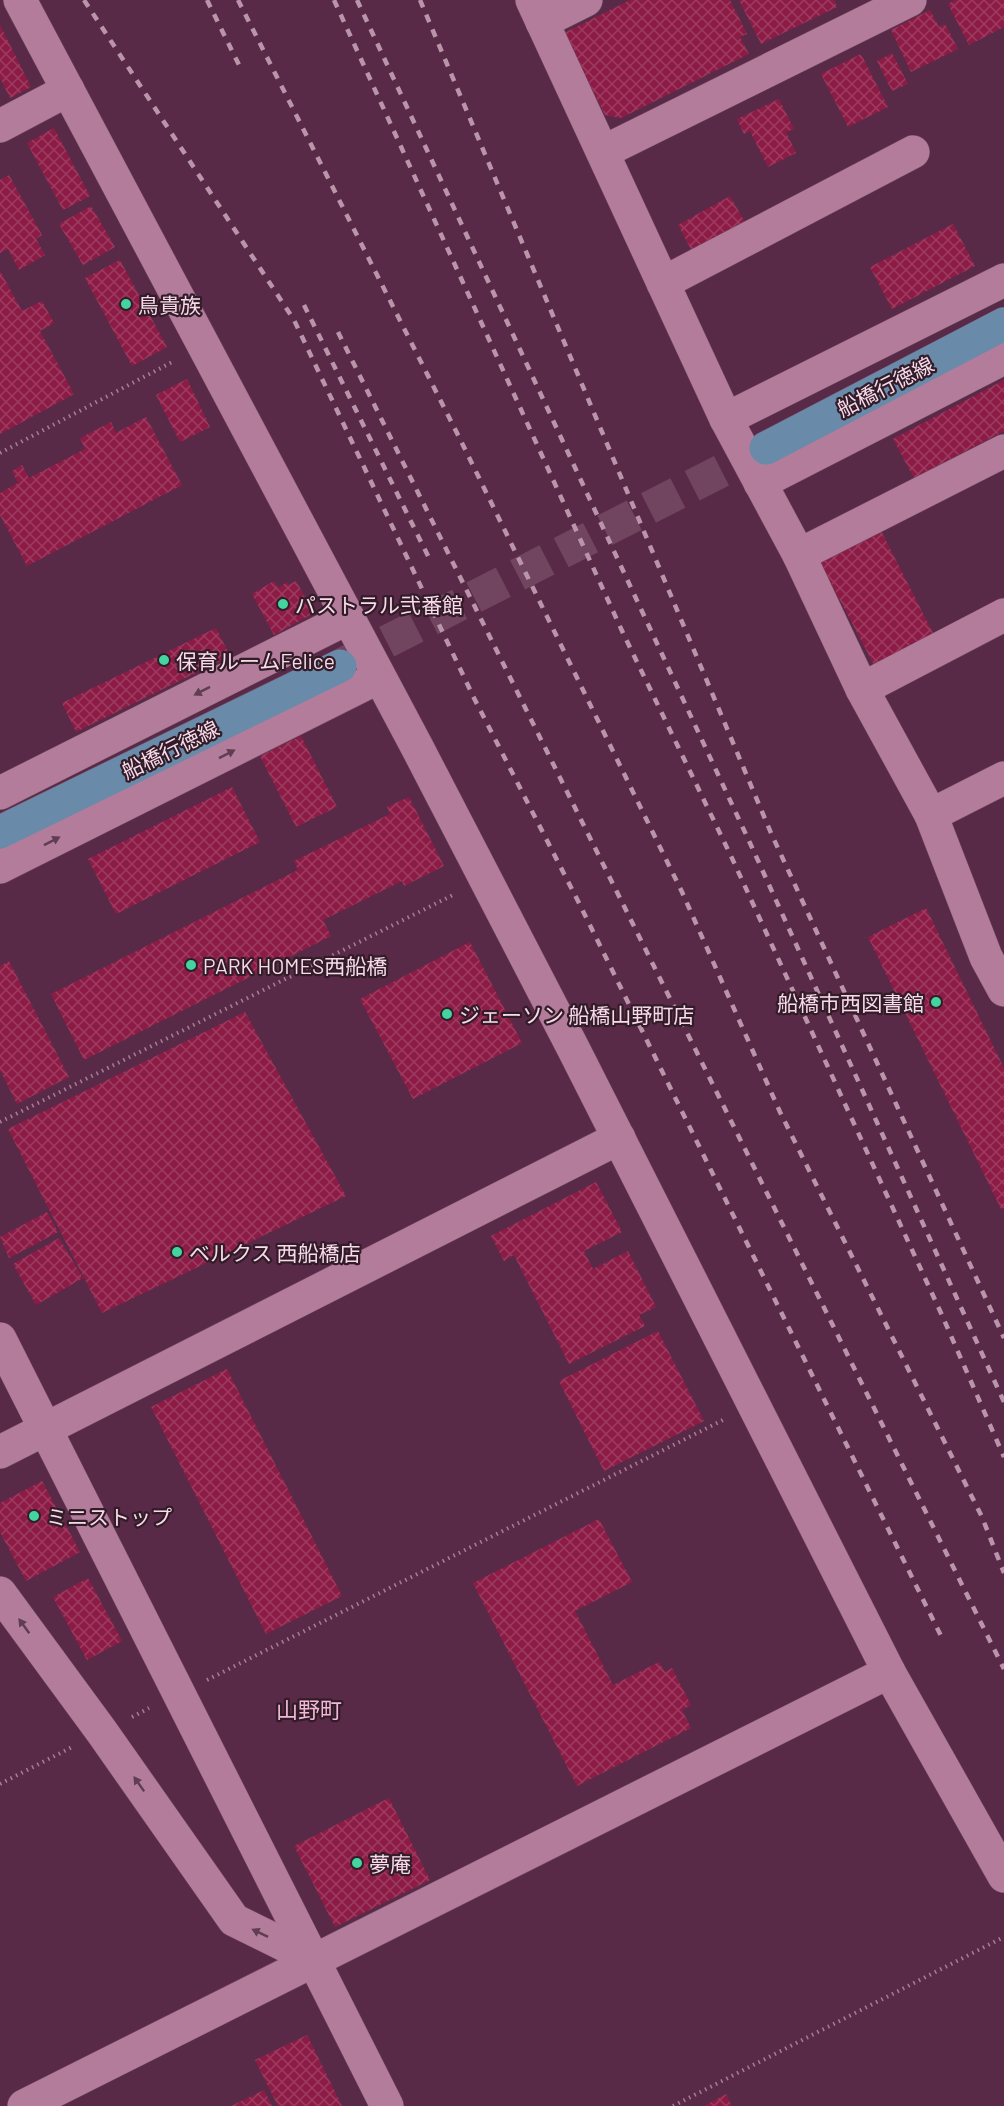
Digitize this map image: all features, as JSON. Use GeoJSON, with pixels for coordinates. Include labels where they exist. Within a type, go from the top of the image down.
{"type":"FeatureCollection","features":[{"type":"Feature","properties":{"kind":"main road","name":"船橋行徳線"},"geometry":{"type":"LineString","coordinates":[[766,448],[1004,324]]}},
{"type":"Feature","properties":{"kind":"main road","name":"船橋行徳線"},"geometry":{"type":"LineString","coordinates":[[0,832],[340,666]]}},
{"type":"Feature","properties":{"kind":"street"},"geometry":{"type":"LineString","coordinates":[[20,0],[348,618],[620,1138],[888,1672],[1004,1876]]}},
{"type":"Feature","properties":{"kind":"street"},"geometry":{"type":"LineString","coordinates":[[586,0],[537,11],[726,418],[799,555],[862,689],[931,815],[995,952],[1004,990]]}},
{"type":"Feature","properties":{"kind":"street"},"geometry":{"type":"LineString","coordinates":[[603,152],[910,0]]}},
{"type":"Feature","properties":{"kind":"street"},"geometry":{"type":"LineString","coordinates":[[0,126],[68,90]]}},
{"type":"Feature","properties":{"kind":"street"},"geometry":{"type":"LineString","coordinates":[[663,283],[913,152]]}},
{"type":"Feature","properties":{"kind":"street"},"geometry":{"type":"LineString","coordinates":[[726,418],[1004,280]]}},
{"type":"Feature","properties":{"kind":"street"},"geometry":{"type":"LineString","coordinates":[[760,483],[1004,358]]}},
{"type":"Feature","properties":{"kind":"street"},"geometry":{"type":"LineString","coordinates":[[799,555],[1004,451]]}},
{"type":"Feature","properties":{"kind":"street"},"geometry":{"type":"LineString","coordinates":[[862,689],[1004,615]]}},
{"type":"Feature","properties":{"kind":"street"},"geometry":{"type":"LineString","coordinates":[[0,793],[348,618]]}},
{"type":"Feature","properties":{"kind":"street"},"geometry":{"type":"LineString","coordinates":[[0,867],[379,677]]}},
{"type":"Feature","properties":{"kind":"street"},"geometry":{"type":"LineString","coordinates":[[931,815],[1004,778]]}},
{"type":"Feature","properties":{"kind":"street"},"geometry":{"type":"LineString","coordinates":[[0,1452],[620,1138]]}},
{"type":"Feature","properties":{"kind":"street"},"geometry":{"type":"LineString","coordinates":[[0,1339],[387,2106]]}},
{"type":"Feature","properties":{"kind":"street"},"geometry":{"type":"LineString","coordinates":[[0,1593],[102,1732],[234,1920],[313,1959]]}},
{"type":"Feature","properties":{"kind":"street"},"geometry":{"type":"LineString","coordinates":[[24,2106],[888,1672]]}},
{"type":"Feature","properties":{"kind":"path"},"geometry":{"type":"LineString","coordinates":[[0,453],[175,360]]}},
{"type":"Feature","properties":{"kind":"path"},"geometry":{"type":"LineString","coordinates":[[0,1122],[465,888]]}},
{"type":"Feature","properties":{"kind":"path"},"geometry":{"type":"LineString","coordinates":[[0,1784],[753,1405]]}},
{"type":"Feature","properties":{"kind":"path"},"geometry":{"type":"LineString","coordinates":[[673,2106],[1004,1937]]}},
{"type":"Feature","properties":{"kind":"building"},"geometry":{"type":"Polygon","coordinates":[[[630,0],[730,0],[747,34],[740,37],[749,54],[621,118],[605,115],[564,33],[630,0]]]}},
{"type":"Feature","properties":{"kind":"building"},"geometry":{"type":"Polygon","coordinates":[[[739,0],[834,0],[837,7],[761,44],[739,0]]]}},
{"type":"Feature","properties":{"kind":"building"},"geometry":{"type":"Polygon","coordinates":[[[955,0],[1004,0],[1004,27],[969,45],[948,4],[955,0]]]}},
{"type":"Feature","properties":{"kind":"building"},"geometry":{"type":"Polygon","coordinates":[[[930,10],[939,27],[945,24],[958,49],[911,72],[891,30],[930,10]]]}},
{"type":"Feature","properties":{"kind":"building"},"geometry":{"type":"Polygon","coordinates":[[[0,25],[31,87],[10,98],[0,78],[0,25]]]}},
{"type":"Feature","properties":{"kind":"building"},"geometry":{"type":"Polygon","coordinates":[[[892,53],[908,84],[892,91],[877,61],[892,53]]]}},
{"type":"Feature","properties":{"kind":"building"},"geometry":{"type":"Polygon","coordinates":[[[861,54],[888,107],[848,127],[821,74],[861,54]]]}},
{"type":"Feature","properties":{"kind":"building"},"geometry":{"type":"Polygon","coordinates":[[[779,99],[794,129],[786,132],[796,153],[768,167],[750,131],[744,134],[737,119],[779,99]]]}},
{"type":"Feature","properties":{"kind":"building"},"geometry":{"type":"Polygon","coordinates":[[[54,128],[90,196],[63,210],[27,143],[54,128]]]}},
{"type":"Feature","properties":{"kind":"building"},"geometry":{"type":"Polygon","coordinates":[[[9,175],[42,235],[36,239],[45,255],[19,270],[8,249],[0,253],[0,180],[9,175]]]}},
{"type":"Feature","properties":{"kind":"building"},"geometry":{"type":"Polygon","coordinates":[[[730,196],[746,224],[693,253],[678,225],[730,196]]]}},
{"type":"Feature","properties":{"kind":"building"},"geometry":{"type":"Polygon","coordinates":[[[91,206],[115,247],[83,265],[59,224],[91,206]]]}},
{"type":"Feature","properties":{"kind":"building"},"geometry":{"type":"Polygon","coordinates":[[[953,224],[975,266],[892,309],[870,267],[953,224]]]}},
{"type":"Feature","properties":{"kind":"building"},"geometry":{"type":"Polygon","coordinates":[[[120,260],[167,347],[132,366],[85,278],[120,260]]]}},
{"type":"Feature","properties":{"kind":"building"},"geometry":{"type":"Polygon","coordinates":[[[0,271],[22,311],[42,301],[54,323],[40,331],[74,394],[0,434],[0,271]]]}},
{"type":"Feature","properties":{"kind":"building"},"geometry":{"type":"Polygon","coordinates":[[[187,379],[210,427],[180,442],[156,395],[187,379]]]}},
{"type":"Feature","properties":{"kind":"building"},"geometry":{"type":"Polygon","coordinates":[[[1004,380],[1004,431],[914,478],[893,439],[1004,380]]]}},
{"type":"Feature","properties":{"kind":"building"},"geometry":{"type":"Polygon","coordinates":[[[146,417],[182,485],[27,566],[0,515],[0,493],[18,483],[12,471],[22,465],[29,478],[85,449],[80,438],[111,422],[116,433],[146,417]]]}},
{"type":"Feature","properties":{"kind":"building"},"geometry":{"type":"Polygon","coordinates":[[[878,525],[935,637],[875,667],[817,556],[878,525]]]}},
{"type":"Feature","properties":{"kind":"building","name":"パストラル弐番館"},"geometry":{"type":"Polygon","coordinates":[[[274,581],[278,588],[287,582],[288,585],[296,581],[314,613],[274,635],[252,594],[274,581]]]}},
{"type":"Feature","properties":{"kind":"building"},"geometry":{"type":"Polygon","coordinates":[[[216,628],[230,656],[76,732],[62,703],[216,628]]]}},
{"type":"Feature","properties":{"kind":"building"},"geometry":{"type":"Polygon","coordinates":[[[301,736],[337,807],[296,827],[260,756],[301,736]]]}},
{"type":"Feature","properties":{"kind":"building"},"geometry":{"type":"Polygon","coordinates":[[[232,787],[260,842],[116,914],[88,859],[232,787]]]}},
{"type":"Feature","properties":{"kind":"building","name":"PARK HOMES西船橋"},"geometry":{"type":"Polygon","coordinates":[[[409,797],[444,866],[404,886],[402,881],[323,920],[331,936],[84,1060],[51,994],[298,870],[294,861],[390,814],[387,807],[409,797]]]}},
{"type":"Feature","properties":{"kind":"building","name":"船橋市西図書館"},"geometry":{"type":"Polygon","coordinates":[[[926,908],[1004,1068],[1004,1208],[1001,1209],[868,937],[926,908]]]}},
{"type":"Feature","properties":{"kind":"building"},"geometry":{"type":"Polygon","coordinates":[[[470,942],[522,1043],[413,1099],[360,999],[470,942]]]}},
{"type":"Feature","properties":{"kind":"building"},"geometry":{"type":"Polygon","coordinates":[[[9,961],[69,1077],[17,1104],[0,1070],[0,966],[9,961]]]}},
{"type":"Feature","properties":{"kind":"building"},"geometry":{"type":"Polygon","coordinates":[[[245,1012],[346,1196],[102,1313],[8,1129],[245,1012]]]}},
{"type":"Feature","properties":{"kind":"building"},"geometry":{"type":"Polygon","coordinates":[[[596,1182],[622,1232],[584,1251],[593,1269],[628,1251],[656,1307],[639,1315],[645,1326],[569,1364],[514,1255],[504,1261],[491,1236],[596,1182]]]}},
{"type":"Feature","properties":{"kind":"building"},"geometry":{"type":"Polygon","coordinates":[[[47,1212],[58,1232],[9,1258],[0,1237],[47,1212]]]}},
{"type":"Feature","properties":{"kind":"building"},"geometry":{"type":"Polygon","coordinates":[[[59,1238],[83,1278],[36,1305],[13,1264],[59,1238]]]}},
{"type":"Feature","properties":{"kind":"building"},"geometry":{"type":"Polygon","coordinates":[[[658,1331],[704,1421],[604,1471],[559,1381],[658,1331]]]}},
{"type":"Feature","properties":{"kind":"building"},"geometry":{"type":"Polygon","coordinates":[[[227,1369],[342,1596],[266,1634],[151,1407],[227,1369]]]}},
{"type":"Feature","properties":{"kind":"building"},"geometry":{"type":"Polygon","coordinates":[[[42,1481],[80,1552],[26,1581],[0,1532],[0,1503],[42,1481]]]}},
{"type":"Feature","properties":{"kind":"building"},"geometry":{"type":"Polygon","coordinates":[[[599,1519],[632,1582],[575,1611],[613,1685],[659,1662],[665,1672],[672,1668],[691,1705],[682,1710],[691,1728],[577,1786],[473,1583],[599,1519]]]}},
{"type":"Feature","properties":{"kind":"building"},"geometry":{"type":"Polygon","coordinates":[[[88,1578],[122,1641],[87,1660],[53,1597],[88,1578]]]}},
{"type":"Feature","properties":{"kind":"building"},"geometry":{"type":"Polygon","coordinates":[[[389,1798],[430,1880],[335,1927],[294,1846],[389,1798]]]}},
{"type":"Feature","properties":{"kind":"building"},"geometry":{"type":"Polygon","coordinates":[[[307,2035],[342,2106],[278,2106],[255,2060],[307,2035]]]}},
{"type":"Feature","properties":{"kind":"building"},"geometry":{"type":"Polygon","coordinates":[[[264,2090],[272,2106],[231,2106],[264,2090]]]}},
{"type":"Feature","properties":{"kind":"building"},"geometry":{"type":"Polygon","coordinates":[[[726,2094],[732,2106],[704,2106],[726,2094]]]}},
{"type":"Feature","properties":{"kind":"tunnel"},"geometry":{"type":"LineString","coordinates":[[343,664],[766,448]]}},
{"type":"Feature","properties":{"kind":"railway"},"geometry":{"type":"LineString","coordinates":[[84,0],[294,320],[474,698],[578,901],[944,1642]]}},
{"type":"Feature","properties":{"kind":"railway"},"geometry":{"type":"LineString","coordinates":[[207,0],[240,67]]}},
{"type":"Feature","properties":{"kind":"railway"},"geometry":{"type":"LineString","coordinates":[[238,0],[461,441],[682,892],[780,1112],[982,1517],[1004,1573]]}},
{"type":"Feature","properties":{"kind":"railway"},"geometry":{"type":"LineString","coordinates":[[334,0],[623,633],[731,856],[941,1313],[1004,1457]]}},
{"type":"Feature","properties":{"kind":"railway"},"geometry":{"type":"LineString","coordinates":[[357,0],[750,843],[1004,1402]]}},
{"type":"Feature","properties":{"kind":"railway"},"geometry":{"type":"LineString","coordinates":[[420,0],[771,833],[1004,1338]]}},
{"type":"Feature","properties":{"kind":"railway"},"geometry":{"type":"LineString","coordinates":[[304,305],[431,562]]}},
{"type":"Feature","properties":{"kind":"railway"},"geometry":{"type":"LineString","coordinates":[[338,332],[1004,1669]]}},
{"type":"Feature","properties":{"kind":"place","name":"鳥貴族"},"geometry":{"type":"Point","coordinates":[126,304]}},
{"type":"Feature","properties":{"kind":"place","name":"パストラル弐番館"},"geometry":{"type":"Point","coordinates":[283,604]}},
{"type":"Feature","properties":{"kind":"place","name":"保育ルームFelice"},"geometry":{"type":"Point","coordinates":[164,660]}},
{"type":"Feature","properties":{"kind":"place","name":"PARK HOMES西船橋"},"geometry":{"type":"Point","coordinates":[191,965]}},
{"type":"Feature","properties":{"kind":"place","name":"船橋市西図書館"},"geometry":{"type":"Point","coordinates":[936,1002]}},
{"type":"Feature","properties":{"kind":"place","name":"ジェーソン 船橋山野町店"},"geometry":{"type":"Point","coordinates":[447,1014]}},
{"type":"Feature","properties":{"kind":"place","name":"ベルクス 西船橋店"},"geometry":{"type":"Point","coordinates":[177,1252]}},
{"type":"Feature","properties":{"kind":"place","name":"ミニストップ"},"geometry":{"type":"Point","coordinates":[34,1516]}},
{"type":"Feature","properties":{"kind":"place","name":"夢庵"},"geometry":{"type":"Point","coordinates":[357,1863]}},
{"type":"Feature","properties":{"kind":"district","name":"山野町"},"geometry":{"type":"Point","coordinates":[309,1709]}}]}
